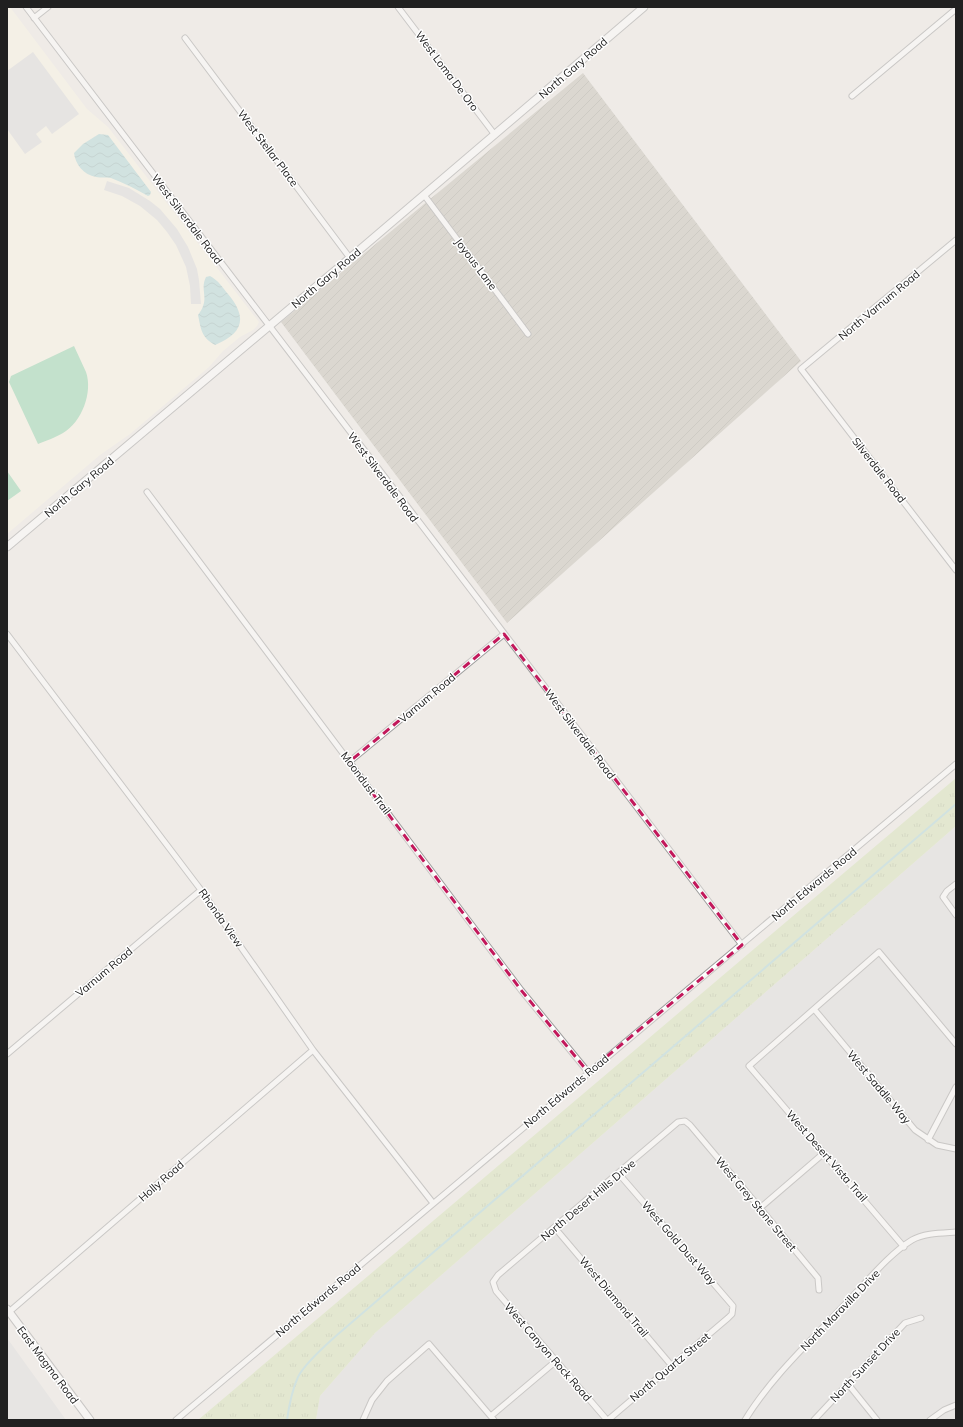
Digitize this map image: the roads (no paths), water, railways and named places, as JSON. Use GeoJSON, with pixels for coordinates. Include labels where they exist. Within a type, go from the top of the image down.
{"type":"FeatureCollection","features":[{"type":"Feature","properties":{"kind":"street","name":"West Silverdale Road"},"geometry":{"type":"LineString","coordinates":[[26,7],[742,945]]}},
{"type":"Feature","properties":{"kind":"street"},"geometry":{"type":"LineString","coordinates":[[34,18],[48,7]]}},
{"type":"Feature","properties":{"kind":"street","name":"West Loma De Oro"},"geometry":{"type":"LineString","coordinates":[[398,7],[495,135]]}},
{"type":"Feature","properties":{"kind":"street","name":"North Gary Road"},"geometry":{"type":"LineString","coordinates":[[7,547],[350,258],[644,7]]}},
{"type":"Feature","properties":{"kind":"street"},"geometry":{"type":"LineString","coordinates":[[852,96],[956,9]]}},
{"type":"Feature","properties":{"kind":"street","name":"West Stellar Place"},"geometry":{"type":"LineString","coordinates":[[185,38],[350,258]]}},
{"type":"Feature","properties":{"kind":"street","name":"Joyous Lane"},"geometry":{"type":"LineString","coordinates":[[424,195],[528,334]]}},
{"type":"Feature","properties":{"kind":"street","name":"North Varnum Road"},"geometry":{"type":"LineString","coordinates":[[801,369],[956,240]]}},
{"type":"Feature","properties":{"kind":"street","name":"Silverdale Road"},"geometry":{"type":"LineString","coordinates":[[801,369],[956,570]]}},
{"type":"Feature","properties":{"kind":"street","name":"Moondust Trail"},"geometry":{"type":"LineString","coordinates":[[146,492],[521,990],[588,1072]]}},
{"type":"Feature","properties":{"kind":"street","name":"Rhonda View"},"geometry":{"type":"LineString","coordinates":[[7,634],[201,890],[313,1050],[433,1203]]}},
{"type":"Feature","properties":{"kind":"street","name":"Varnum Road"},"geometry":{"type":"LineString","coordinates":[[349,762],[504,634]]}},
{"type":"Feature","properties":{"kind":"street","name":"North Edwards Road"},"geometry":{"type":"LineString","coordinates":[[176,1420],[956,764]]}},
{"type":"Feature","properties":{"kind":"street"},"geometry":{"type":"LineString","coordinates":[[956,884],[943,898],[956,915]]}},
{"type":"Feature","properties":{"kind":"street","name":"Varnum Road"},"geometry":{"type":"LineString","coordinates":[[7,1054],[201,890]]}},
{"type":"Feature","properties":{"kind":"street"},"geometry":{"type":"LineString","coordinates":[[814,1009],[879,952],[956,1044]]}},
{"type":"Feature","properties":{"kind":"street","name":"West Desert Vista Trail"},"geometry":{"type":"LineString","coordinates":[[814,1009],[749,1066],[904,1247]]}},
{"type":"Feature","properties":{"kind":"street","name":"West Saddle Way"},"geometry":{"type":"LineString","coordinates":[[814,1009],[915,1130],[937,1145],[956,1149]]}},
{"type":"Feature","properties":{"kind":"street","name":"Holly Road"},"geometry":{"type":"LineString","coordinates":[[8,1311],[313,1050]]}},
{"type":"Feature","properties":{"kind":"street"},"geometry":{"type":"LineString","coordinates":[[928,1140],[956,1087]]}},
{"type":"Feature","properties":{"kind":"street","name":"North Desert Hills Drive"},"geometry":{"type":"LineString","coordinates":[[493,1282],[498,1275],[619,1174],[678,1122],[685,1121]]}},
{"type":"Feature","properties":{"kind":"street","name":"West Grey Stone Street"},"geometry":{"type":"LineString","coordinates":[[685,1121],[818,1278],[819,1290]]}},
{"type":"Feature","properties":{"kind":"street"},"geometry":{"type":"LineString","coordinates":[[760,1208],[824,1153]]}},
{"type":"Feature","properties":{"kind":"street","name":"West Gold Dust Way"},"geometry":{"type":"LineString","coordinates":[[619,1174],[733,1306],[732,1314]]}},
{"type":"Feature","properties":{"kind":"street","name":"West Diamond Trail"},"geometry":{"type":"LineString","coordinates":[[555,1228],[672,1366]]}},
{"type":"Feature","properties":{"kind":"street","name":"North Maravilla Drive"},"geometry":{"type":"LineString","coordinates":[[745,1420],[757,1401],[777,1376],[878,1270],[911,1241],[918,1237],[930,1234],[956,1232]]}},
{"type":"Feature","properties":{"kind":"street","name":"West Canyon Rock Road"},"geometry":{"type":"LineString","coordinates":[[493,1282],[496,1290],[608,1420]]}},
{"type":"Feature","properties":{"kind":"street","name":"East Magma Road"},"geometry":{"type":"LineString","coordinates":[[8,1311],[90,1420]]}},
{"type":"Feature","properties":{"kind":"street","name":"North Quartz Street"},"geometry":{"type":"LineString","coordinates":[[608,1420],[732,1314]]}},
{"type":"Feature","properties":{"kind":"street","name":"North Sunset Drive"},"geometry":{"type":"LineString","coordinates":[[814,1420],[905,1323],[921,1318]]}},
{"type":"Feature","properties":{"kind":"street"},"geometry":{"type":"LineString","coordinates":[[363,1420],[372,1400],[387,1381],[429,1344],[493,1418],[556,1361]]}},
{"type":"Feature","properties":{"kind":"street"},"geometry":{"type":"LineString","coordinates":[[848,1384],[877,1420]]}},
{"type":"Feature","properties":{"kind":"street"},"geometry":{"type":"LineString","coordinates":[[930,1420],[944,1410],[956,1405]]}},
{"type":"Feature","properties":{"kind":"water"},"geometry":{"type":"Polygon","coordinates":[[[99,134],[108,135],[151,192],[150,195],[148,196],[111,178],[92,176],[78,165],[74,153],[83,144],[99,134]]]}},
{"type":"Feature","properties":{"kind":"water"},"geometry":{"type":"Polygon","coordinates":[[[210,276],[220,284],[234,303],[240,318],[240,324],[237,330],[232,335],[215,345],[204,336],[198,315],[204,304],[204,282],[206,277],[210,276]]]}},
{"type":"Feature","properties":{"kind":"waterway"},"geometry":{"type":"LineString","coordinates":[[287,1420],[291,1398],[298,1377],[310,1360],[327,1344],[956,804]]}}]}
